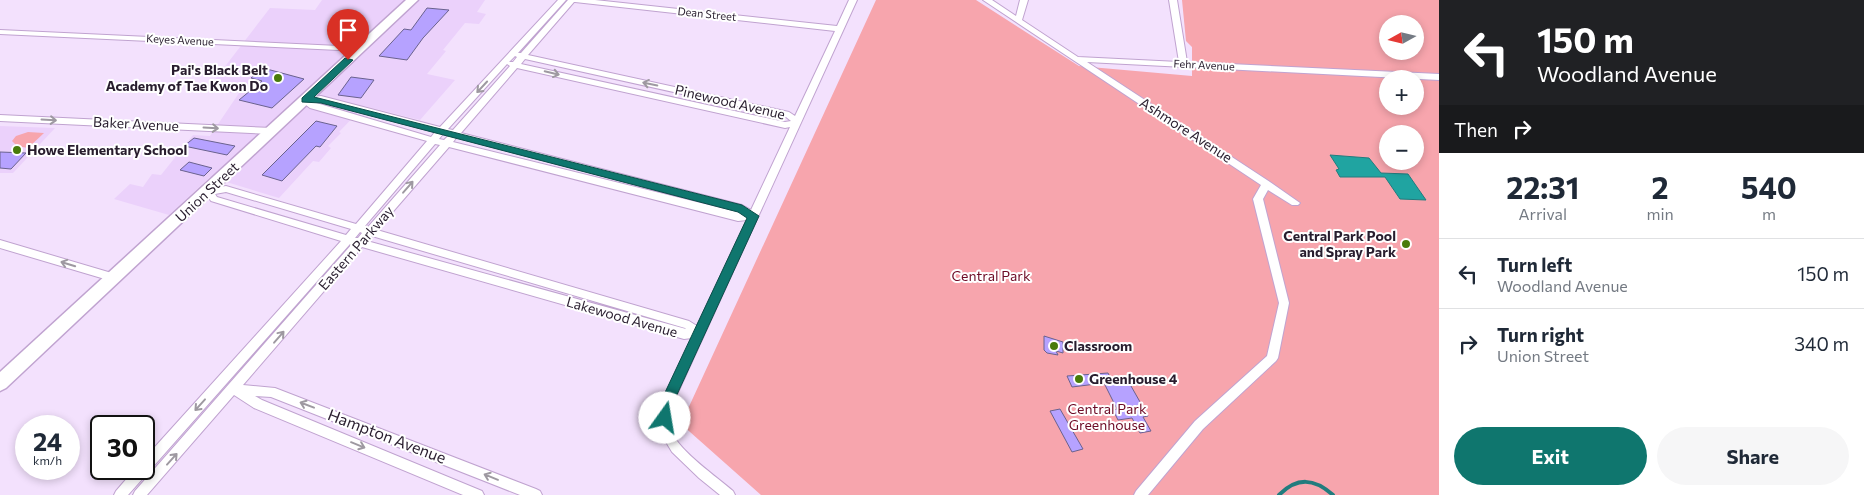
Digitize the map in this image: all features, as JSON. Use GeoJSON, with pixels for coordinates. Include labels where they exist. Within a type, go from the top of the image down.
{"type":"FeatureCollection","features":[{"type":"Feature","properties":{"kind":"main road","name":"Union Street"},"geometry":{"type":"LineString","coordinates":[[0,383],[209,191],[412,0]]}},
{"type":"Feature","properties":{"kind":"street","name":"Eastern Parkway"},"geometry":{"type":"LineString","coordinates":[[139,495],[234,389],[370,230],[516,65],[518,55],[562,0]]}},
{"type":"Feature","properties":{"kind":"street","name":"Eastern Parkway"},"geometry":{"type":"LineString","coordinates":[[155,456],[359,227],[441,131],[504,63],[518,55],[573,0]]}},
{"type":"Feature","properties":{"kind":"street","name":"Dean Street"},"geometry":{"type":"LineString","coordinates":[[573,0],[839,29]]}},
{"type":"Feature","properties":{"kind":"street"},"geometry":{"type":"LineString","coordinates":[[729,495],[672,444],[666,432],[665,418],[668,401],[853,0]]}},
{"type":"Feature","properties":{"kind":"street"},"geometry":{"type":"LineString","coordinates":[[987,0],[1076,59]]}},
{"type":"Feature","properties":{"kind":"street"},"geometry":{"type":"LineString","coordinates":[[1018,20],[1024,0]]}},
{"type":"Feature","properties":{"kind":"street"},"geometry":{"type":"LineString","coordinates":[[1173,0],[1183,64]]}},
{"type":"Feature","properties":{"kind":"street","name":"Keyes Avenue"},"geometry":{"type":"LineString","coordinates":[[0,32],[360,48]]}},
{"type":"Feature","properties":{"kind":"street","name":"Pinewood Avenue"},"geometry":{"type":"LineString","coordinates":[[518,55],[789,114],[798,122]]}},
{"type":"Feature","properties":{"kind":"street","name":"Fehr Avenue"},"geometry":{"type":"LineString","coordinates":[[1076,59],[1439,78]]}},
{"type":"Feature","properties":{"kind":"street","name":"Ashmore Avenue"},"geometry":{"type":"LineString","coordinates":[[1076,59],[1296,203]]}},
{"type":"Feature","properties":{"kind":"street","name":"Pinewood Avenue"},"geometry":{"type":"LineString","coordinates":[[504,63],[784,125],[798,122]]}},
{"type":"Feature","properties":{"kind":"street"},"geometry":{"type":"LineString","coordinates":[[305,100],[321,100],[455,134],[742,209],[754,216]]}},
{"type":"Feature","properties":{"kind":"street"},"geometry":{"type":"LineString","coordinates":[[305,100],[313,106],[433,140],[738,217],[754,216]]}},
{"type":"Feature","properties":{"kind":"street","name":"Baker Avenue"},"geometry":{"type":"LineString","coordinates":[[0,118],[272,131]]}},
{"type":"Feature","properties":{"kind":"street"},"geometry":{"type":"LineString","coordinates":[[1140,495],[1199,425],[1272,358],[1284,303],[1258,199],[1267,184]]}},
{"type":"Feature","properties":{"kind":"street","name":"Lakewood Avenue"},"geometry":{"type":"LineString","coordinates":[[226,188],[689,325],[698,333],[684,334],[360,243],[214,199],[209,191],[226,188]]}},
{"type":"Feature","properties":{"kind":"street"},"geometry":{"type":"LineString","coordinates":[[274,216],[284,206]]}},
{"type":"Feature","properties":{"kind":"street"},"geometry":{"type":"LineString","coordinates":[[0,244],[114,278]]}},
{"type":"Feature","properties":{"kind":"street","name":"Hampton Avenue"},"geometry":{"type":"LineString","coordinates":[[220,383],[234,389],[258,404],[478,495]]}},
{"type":"Feature","properties":{"kind":"street","name":"Hampton Avenue"},"geometry":{"type":"LineString","coordinates":[[234,389],[271,392],[536,495]]}},
{"type":"Feature","properties":{"kind":"street","name":"Eastern Parkway"},"geometry":{"type":"LineString","coordinates":[[120,495],[133,480]]}},
{"type":"Feature","properties":{"kind":"shaded area"},"geometry":{"type":"Polygon","coordinates":[[[322,0],[485,0],[477,12],[486,14],[479,24],[465,23],[443,50],[446,51],[427,74],[455,80],[420,120],[364,106],[339,132],[341,133],[328,146],[331,148],[319,162],[313,161],[279,198],[210,177],[169,215],[114,199],[130,184],[143,187],[152,174],[161,175],[193,135],[210,136],[239,93],[223,92],[228,83],[213,82],[270,8],[315,10],[322,0]]]}},
{"type":"Feature","properties":{"kind":"shaded area","name":"Howe Elementary School"},"geometry":{"type":"Polygon","coordinates":[[[0,126],[55,128],[13,173],[0,173],[0,126]]]}},
{"type":"Feature","properties":{"kind":"shaded area"},"geometry":{"type":"Polygon","coordinates":[[[1330,155],[1369,158],[1381,173],[1408,174],[1426,200],[1400,199],[1385,177],[1340,177],[1336,170],[1339,169],[1330,155]]]}},
{"type":"Feature","properties":{"kind":"green space","name":"Central Park"},"geometry":{"type":"Polygon","coordinates":[[[876,0],[976,0],[1079,66],[1192,76],[1192,47],[1186,41],[1182,0],[1439,0],[1439,495],[761,495],[681,424],[876,0]]]}},
{"type":"Feature","properties":{"kind":"green space"},"geometry":{"type":"Polygon","coordinates":[[[28,132],[44,133],[28,148],[17,146],[12,141],[16,136],[28,132]]]}},
{"type":"Feature","properties":{"kind":"building"},"geometry":{"type":"Polygon","coordinates":[[[427,8],[449,10],[423,38],[407,60],[379,56],[404,29],[411,30],[427,8]]]}},
{"type":"Feature","properties":{"kind":"building"},"geometry":{"type":"Polygon","coordinates":[[[263,68],[304,79],[272,108],[239,100],[262,81],[251,78],[263,68]]]}},
{"type":"Feature","properties":{"kind":"building"},"geometry":{"type":"Polygon","coordinates":[[[351,77],[374,80],[361,98],[338,95],[351,77]]]}},
{"type":"Feature","properties":{"kind":"building"},"geometry":{"type":"Polygon","coordinates":[[[316,121],[337,126],[320,147],[316,146],[282,181],[262,175],[316,121]]]}},
{"type":"Feature","properties":{"kind":"building"},"geometry":{"type":"Polygon","coordinates":[[[194,138],[235,146],[227,155],[184,146],[194,138]]]}},
{"type":"Feature","properties":{"kind":"building","name":"Howe Elementary School"},"geometry":{"type":"Polygon","coordinates":[[[0,152],[26,153],[11,169],[0,168],[0,152]]]}},
{"type":"Feature","properties":{"kind":"building"},"geometry":{"type":"Polygon","coordinates":[[[189,162],[212,168],[204,176],[180,170],[189,162]]]}},
{"type":"Feature","properties":{"kind":"building","name":"Classroom"},"geometry":{"type":"Polygon","coordinates":[[[1044,336],[1063,342],[1063,353],[1056,351],[1058,355],[1047,353],[1044,350],[1044,336]]]}},
{"type":"Feature","properties":{"kind":"building"},"geometry":{"type":"Polygon","coordinates":[[[1108,373],[1112,381],[1127,379],[1148,416],[1143,417],[1151,431],[1140,433],[1132,418],[1118,420],[1113,410],[1117,409],[1104,383],[1072,387],[1067,376],[1108,373]]]}},
{"type":"Feature","properties":{"kind":"building"},"geometry":{"type":"Polygon","coordinates":[[[1060,409],[1083,449],[1072,452],[1050,411],[1060,409]]]}},
{"type":"Feature","properties":{"kind":"waterway"},"geometry":{"type":"LineString","coordinates":[[1279,495],[1292,485],[1306,482],[1319,485],[1333,495]]}},
{"type":"Feature","properties":{"kind":"place","name":"Pai's Black Belt Academy of Tae Kwon Do"},"geometry":{"type":"Point","coordinates":[278,78]}},
{"type":"Feature","properties":{"kind":"place","name":"Howe Elementary School"},"geometry":{"type":"Point","coordinates":[17,150]}},
{"type":"Feature","properties":{"kind":"place","name":"Central Park Pool and Spray Park"},"geometry":{"type":"Point","coordinates":[1406,244]}},
{"type":"Feature","properties":{"kind":"place","name":"Classroom"},"geometry":{"type":"Point","coordinates":[1054,346]}},
{"type":"Feature","properties":{"kind":"place","name":"Greenhouse 4"},"geometry":{"type":"Point","coordinates":[1079,379]}},
{"type":"Feature","properties":{"kind":"route"},"geometry":{"type":"LineString","coordinates":[[348,60],[305,100],[321,100],[742,209],[754,216],[668,401],[665,418]]}},
{"type":"Feature","properties":{"kind":"park label","name":"Central Park Greenhouse"},"geometry":{"type":"Point","coordinates":[1107,418]}}]}
